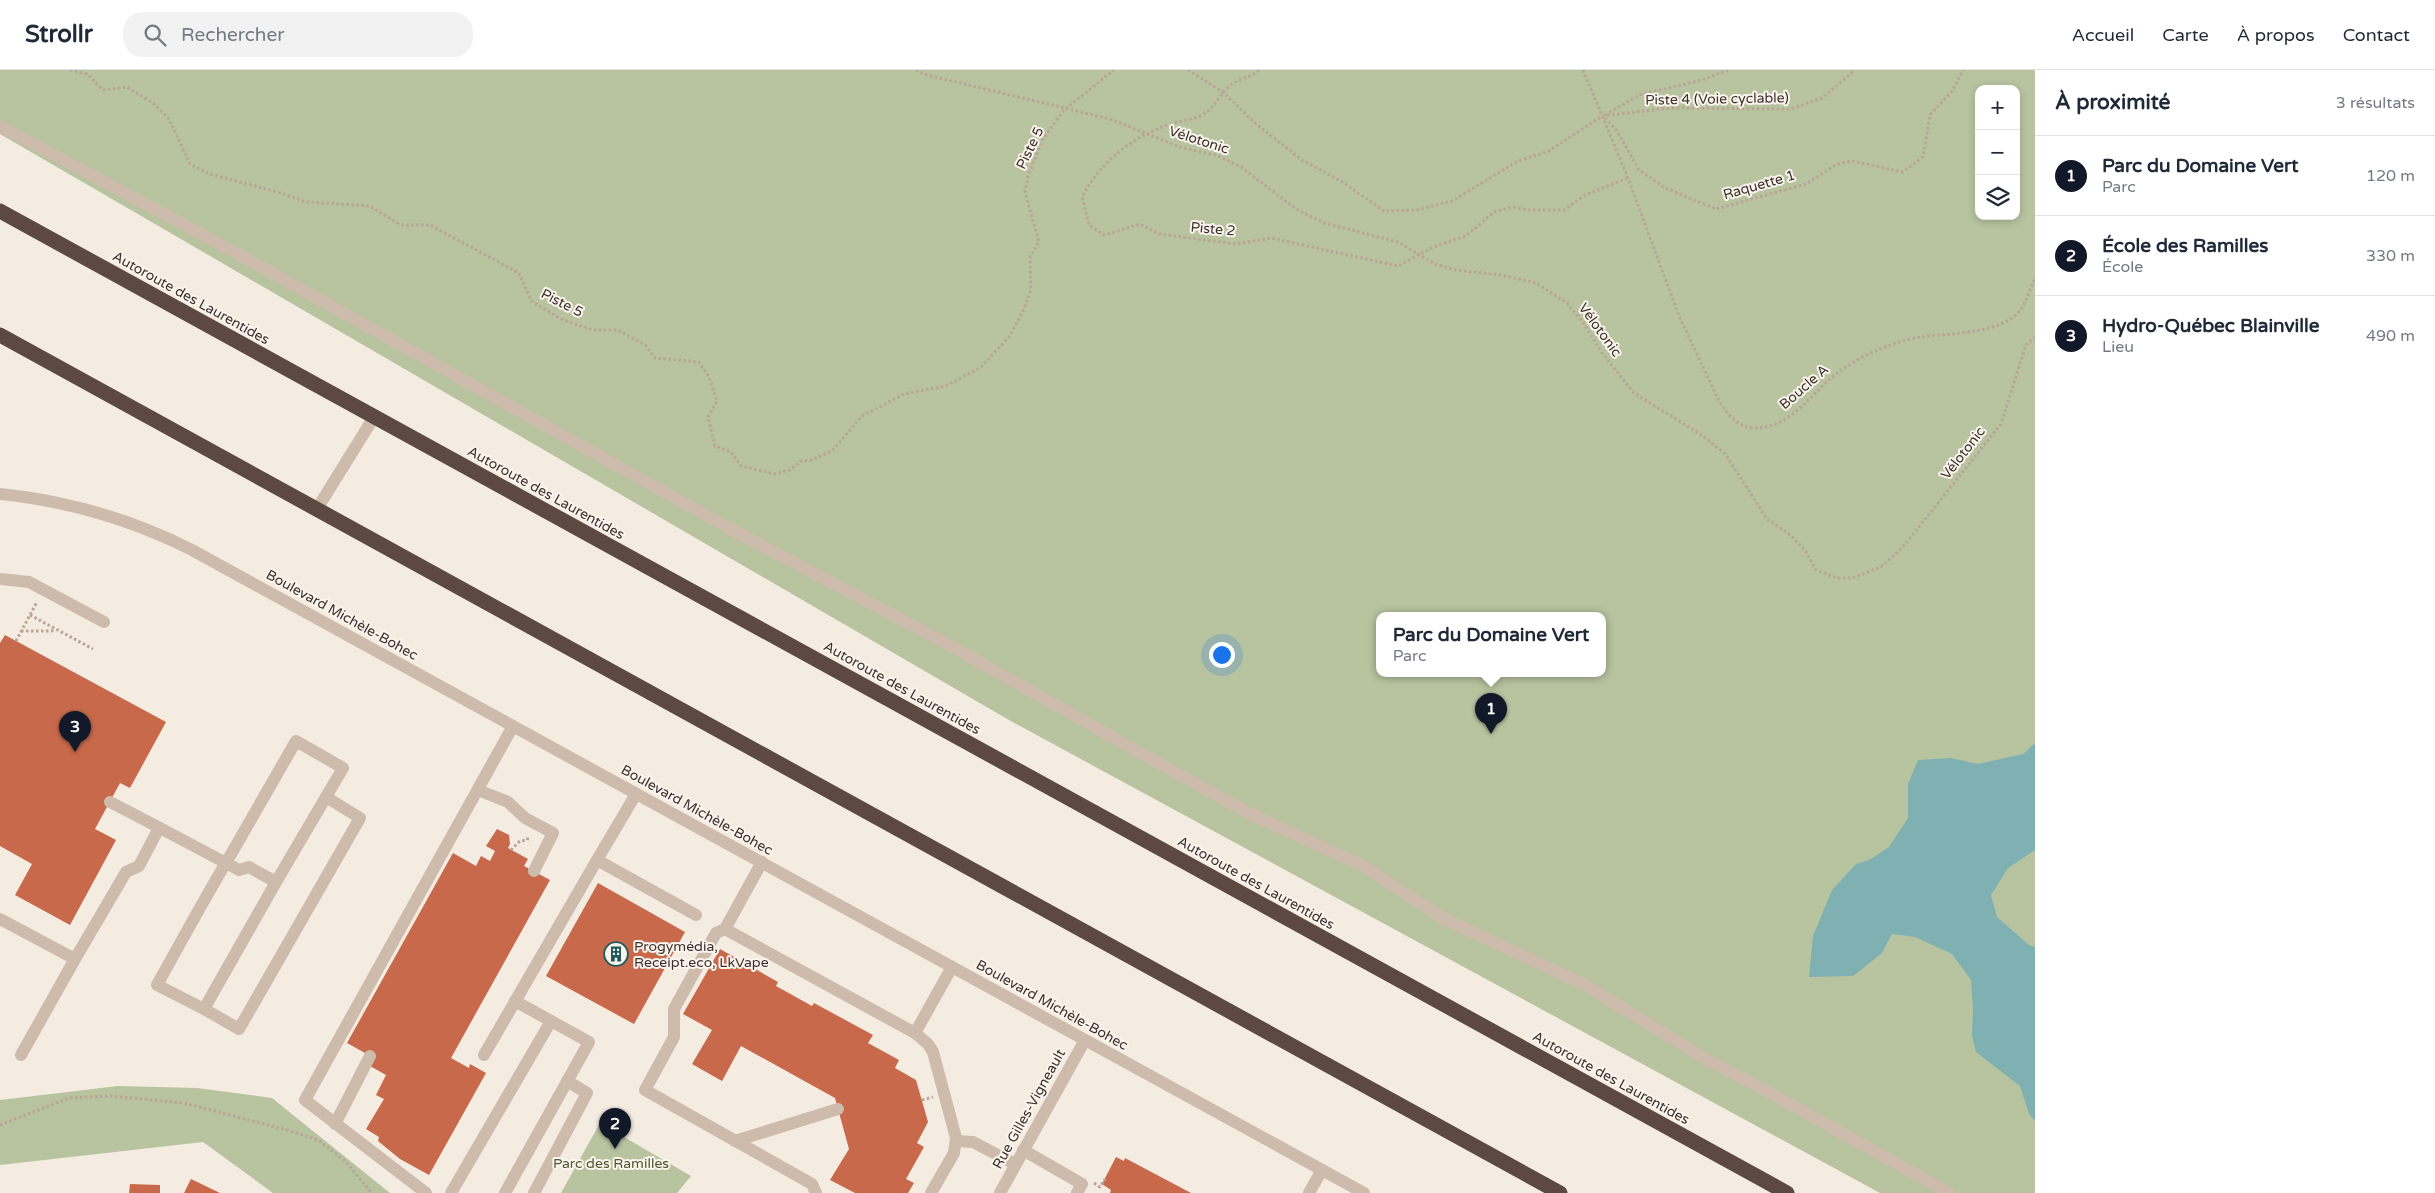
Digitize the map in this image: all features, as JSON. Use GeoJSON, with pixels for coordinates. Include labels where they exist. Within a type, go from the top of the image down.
{"type":"FeatureCollection","features":[{"type":"Feature","properties":{"kind":"highway","name":"Autoroute des Laurentides"},"geometry":{"type":"LineString","coordinates":[[0,211],[1787,1193]]}},
{"type":"Feature","properties":{"kind":"highway"},"geometry":{"type":"LineString","coordinates":[[0,335],[1560,1193]]}},
{"type":"Feature","properties":{"kind":"street"},"geometry":{"type":"LineString","coordinates":[[0,126],[229,249],[727,527],[951,646],[1249,813],[1363,866],[1443,918],[1585,985],[1704,1058],[1949,1193]]}},
{"type":"Feature","properties":{"kind":"street"},"geometry":{"type":"LineString","coordinates":[[318,509],[374,417]]}},
{"type":"Feature","properties":{"kind":"street","name":"Boulevard Michèle-Bohec"},"geometry":{"type":"LineString","coordinates":[[0,494],[48,500],[88,510],[156,532],[221,565],[1364,1193]]}},
{"type":"Feature","properties":{"kind":"street"},"geometry":{"type":"LineString","coordinates":[[0,580],[29,582],[104,622]]}},
{"type":"Feature","properties":{"kind":"street"},"geometry":{"type":"LineString","coordinates":[[426,1193],[305,1100],[513,726]]}},
{"type":"Feature","properties":{"kind":"street"},"geometry":{"type":"LineString","coordinates":[[204,1010],[276,882],[343,768],[296,741],[157,985],[239,1029],[360,818],[326,797]]}},
{"type":"Feature","properties":{"kind":"street"},"geometry":{"type":"LineString","coordinates":[[478,790],[508,802],[525,818],[553,833],[534,871]]}},
{"type":"Feature","properties":{"kind":"street"},"geometry":{"type":"LineString","coordinates":[[484,1055],[636,794]]}},
{"type":"Feature","properties":{"kind":"street"},"geometry":{"type":"LineString","coordinates":[[110,802],[239,870],[249,867],[276,882]]}},
{"type":"Feature","properties":{"kind":"street"},"geometry":{"type":"LineString","coordinates":[[21,1055],[126,872],[139,866],[159,828]]}},
{"type":"Feature","properties":{"kind":"street"},"geometry":{"type":"LineString","coordinates":[[597,860],[696,915]]}},
{"type":"Feature","properties":{"kind":"street"},"geometry":{"type":"LineString","coordinates":[[762,862],[724,929],[716,934],[674,1009],[674,1037],[645,1090],[812,1184],[816,1193]]}},
{"type":"Feature","properties":{"kind":"street"},"geometry":{"type":"LineString","coordinates":[[0,919],[75,959]]}},
{"type":"Feature","properties":{"kind":"street"},"geometry":{"type":"LineString","coordinates":[[724,929],[915,1033],[928,1044],[932,1052],[956,1141],[954,1153],[931,1193]]}},
{"type":"Feature","properties":{"kind":"street"},"geometry":{"type":"LineString","coordinates":[[915,1033],[952,967]]}},
{"type":"Feature","properties":{"kind":"street"},"geometry":{"type":"LineString","coordinates":[[505,1193],[589,1042],[515,1001]]}},
{"type":"Feature","properties":{"kind":"street"},"geometry":{"type":"LineString","coordinates":[[450,1193],[551,1020]]}},
{"type":"Feature","properties":{"kind":"street","name":"Rue Gilles-Vigneault"},"geometry":{"type":"LineString","coordinates":[[1000,1193],[1085,1040]]}},
{"type":"Feature","properties":{"kind":"street"},"geometry":{"type":"LineString","coordinates":[[335,1124],[370,1056]]}},
{"type":"Feature","properties":{"kind":"street"},"geometry":{"type":"LineString","coordinates":[[534,1193],[587,1093],[567,1081]]}},
{"type":"Feature","properties":{"kind":"street"},"geometry":{"type":"LineString","coordinates":[[734,1141],[838,1109]]}},
{"type":"Feature","properties":{"kind":"street"},"geometry":{"type":"LineString","coordinates":[[956,1141],[973,1142],[1015,1164]]}},
{"type":"Feature","properties":{"kind":"street"},"geometry":{"type":"LineString","coordinates":[[1023,1150],[1082,1184],[1077,1193]]}},
{"type":"Feature","properties":{"kind":"street"},"geometry":{"type":"LineString","coordinates":[[1309,1193],[1322,1170]]}},
{"type":"Feature","properties":{"kind":"path","name":"Piste 5"},"geometry":{"type":"LineString","coordinates":[[70,70],[87,74],[103,90],[126,87],[153,102],[169,119],[190,164],[210,174],[281,193],[306,202],[369,206],[401,225],[430,225],[520,273],[531,300],[562,318],[593,330],[618,330],[644,344],[655,358],[699,362],[709,377],[717,401],[708,417],[715,446],[731,452],[741,466],[774,474],[790,470],[801,461],[812,460],[833,450],[862,416],[904,394],[946,386],[981,367],[1010,336],[1032,290],[1030,256],[1039,242],[1026,192],[1028,176],[1043,139],[1067,108],[1114,70]]}},
{"type":"Feature","properties":{"kind":"path","name":"Vélotonic"},"geometry":{"type":"LineString","coordinates":[[916,70],[927,75],[1110,120],[1180,147],[1218,156],[1240,167],[1296,209],[1324,223],[1398,242],[1435,264],[1456,270],[1501,275],[1536,283],[1567,303],[1584,324],[1602,353],[1634,393],[1703,436],[1725,454],[1767,520],[1789,534],[1805,550],[1816,570],[1837,578],[1852,578],[1881,567],[1903,547],[2000,424],[2026,345],[2035,337]]}},
{"type":"Feature","properties":{"kind":"path","name":"Piste 4 (Voie cyclable)"},"geometry":{"type":"LineString","coordinates":[[1188,70],[1224,94],[1256,124],[1302,160],[1341,182],[1384,211],[1416,210],[1452,200],[1518,161],[1549,151],[1602,116],[1670,108],[1792,109],[1822,98],[1855,70]]}},
{"type":"Feature","properties":{"kind":"path","name":"Piste 2"},"geometry":{"type":"LineString","coordinates":[[1259,70],[1252,77],[1231,85],[1203,114],[1165,126],[1133,141],[1109,160],[1092,179],[1082,197],[1089,225],[1104,235],[1140,224],[1159,234],[1236,244],[1271,238],[1398,266],[1420,254],[1466,236],[1494,212],[1513,207],[1528,210],[1564,210],[1585,195],[1628,178]]}},
{"type":"Feature","properties":{"kind":"path"},"geometry":{"type":"LineString","coordinates":[[1583,70],[1602,116],[1639,95],[1702,80],[1728,70]]}},
{"type":"Feature","properties":{"kind":"path","name":"Raquette 1"},"geometry":{"type":"LineString","coordinates":[[1602,116],[1617,131],[1639,170],[1665,188],[1716,209],[1806,184],[1837,164],[1844,162],[1852,161],[1870,164],[1903,172],[1924,157],[1930,115],[1952,91],[1963,70]]}},
{"type":"Feature","properties":{"kind":"path","name":"Boucle A"},"geometry":{"type":"LineString","coordinates":[[1602,116],[1628,178],[1679,316],[1726,414],[1740,425],[1757,428],[1780,422],[1805,404],[1840,371],[1872,353],[1903,340],[1972,332],[2000,325],[2020,310],[2035,278]]}},
{"type":"Feature","properties":{"kind":"path"},"geometry":{"type":"LineString","coordinates":[[16,641],[39,597]]}},
{"type":"Feature","properties":{"kind":"path"},"geometry":{"type":"LineString","coordinates":[[30,615],[93,649]]}},
{"type":"Feature","properties":{"kind":"path"},"geometry":{"type":"LineString","coordinates":[[22,631],[52,631],[54,628]]}},
{"type":"Feature","properties":{"kind":"path"},"geometry":{"type":"LineString","coordinates":[[512,850],[520,841],[527,840]]}},
{"type":"Feature","properties":{"kind":"path"},"geometry":{"type":"LineString","coordinates":[[0,1125],[69,1098],[110,1096],[184,1103],[318,1140],[345,1161],[372,1193]]}},
{"type":"Feature","properties":{"kind":"path"},"geometry":{"type":"LineString","coordinates":[[922,1100],[932,1098]]}},
{"type":"Feature","properties":{"kind":"path"},"geometry":{"type":"LineString","coordinates":[[1093,1182],[1100,1187],[1105,1179]]}},
{"type":"Feature","properties":{"kind":"green space"},"geometry":{"type":"Polygon","coordinates":[[[0,70],[2035,70],[2035,1193],[1880,1193],[1009,720],[0,134],[0,70]]]}},
{"type":"Feature","properties":{"kind":"green space"},"geometry":{"type":"Polygon","coordinates":[[[118,1086],[197,1088],[272,1098],[390,1193],[273,1193],[203,1142],[0,1165],[0,1100],[118,1086]]]}},
{"type":"Feature","properties":{"kind":"green space","name":"Parc des Ramilles"},"geometry":{"type":"Polygon","coordinates":[[[600,1123],[691,1176],[677,1193],[561,1193],[600,1123]]]}},
{"type":"Feature","properties":{"kind":"water"},"geometry":{"type":"Polygon","coordinates":[[[2035,743],[2035,850],[2008,868],[1991,895],[1997,917],[2029,945],[2035,947],[2035,1121],[2029,1114],[2020,1086],[1976,1052],[1972,1036],[1971,980],[1952,954],[1915,937],[1892,934],[1882,953],[1853,976],[1809,977],[1813,936],[1832,890],[1856,864],[1869,860],[1889,847],[1908,818],[1908,784],[1918,760],[1951,758],[1978,764],[2023,754],[2035,743]]]}},
{"type":"Feature","properties":{"kind":"building"},"geometry":{"type":"Polygon","coordinates":[[[5,635],[166,722],[130,788],[120,783],[95,829],[116,840],[70,925],[15,895],[32,864],[0,846],[0,643],[5,635]]]}},
{"type":"Feature","properties":{"kind":"building"},"geometry":{"type":"Polygon","coordinates":[[[497,829],[509,835],[510,844],[508,848],[528,859],[524,866],[550,880],[451,1058],[469,1068],[470,1064],[486,1073],[429,1175],[400,1159],[378,1141],[379,1137],[366,1129],[384,1099],[376,1095],[386,1075],[370,1066],[374,1058],[347,1043],[453,853],[476,866],[481,856],[490,861],[495,851],[486,846],[497,829]]]}},
{"type":"Feature","properties":{"kind":"building","name":"Progymédia, Receipt.eco, LkVape"},"geometry":{"type":"Polygon","coordinates":[[[598,883],[685,932],[634,1024],[546,976],[598,883]]]}},
{"type":"Feature","properties":{"kind":"building"},"geometry":{"type":"Polygon","coordinates":[[[720,949],[778,982],[776,986],[812,1006],[814,1003],[873,1035],[868,1043],[899,1060],[895,1068],[916,1080],[928,1122],[917,1143],[924,1147],[906,1179],[914,1183],[908,1193],[855,1193],[830,1180],[849,1149],[835,1098],[741,1046],[722,1081],[692,1064],[712,1030],[683,1014],[720,949]]]}},
{"type":"Feature","properties":{"kind":"building"},"geometry":{"type":"Polygon","coordinates":[[[1116,1157],[1124,1161],[1125,1158],[1191,1193],[1110,1193],[1111,1190],[1102,1184],[1116,1157]]]}},
{"type":"Feature","properties":{"kind":"building"},"geometry":{"type":"Polygon","coordinates":[[[191,1179],[220,1193],[184,1193],[191,1179]]]}},
{"type":"Feature","properties":{"kind":"building"},"geometry":{"type":"Polygon","coordinates":[[[130,1184],[160,1185],[160,1193],[129,1193],[130,1184]]]}},
{"type":"Feature","properties":{"kind":"place","name":"Parc du Domaine Vert"},"geometry":{"type":"Point","coordinates":[1491,734]}},
{"type":"Feature","properties":{"kind":"place","name":"Hydro-Québec Blainville"},"geometry":{"type":"Point","coordinates":[75,752]}},
{"type":"Feature","properties":{"kind":"place","name":"Progymédia, Receipt.eco, LkVape"},"geometry":{"type":"Point","coordinates":[616,954]}},
{"type":"Feature","properties":{"kind":"place","name":"École des Ramilles"},"geometry":{"type":"Point","coordinates":[615,1149]}}]}
